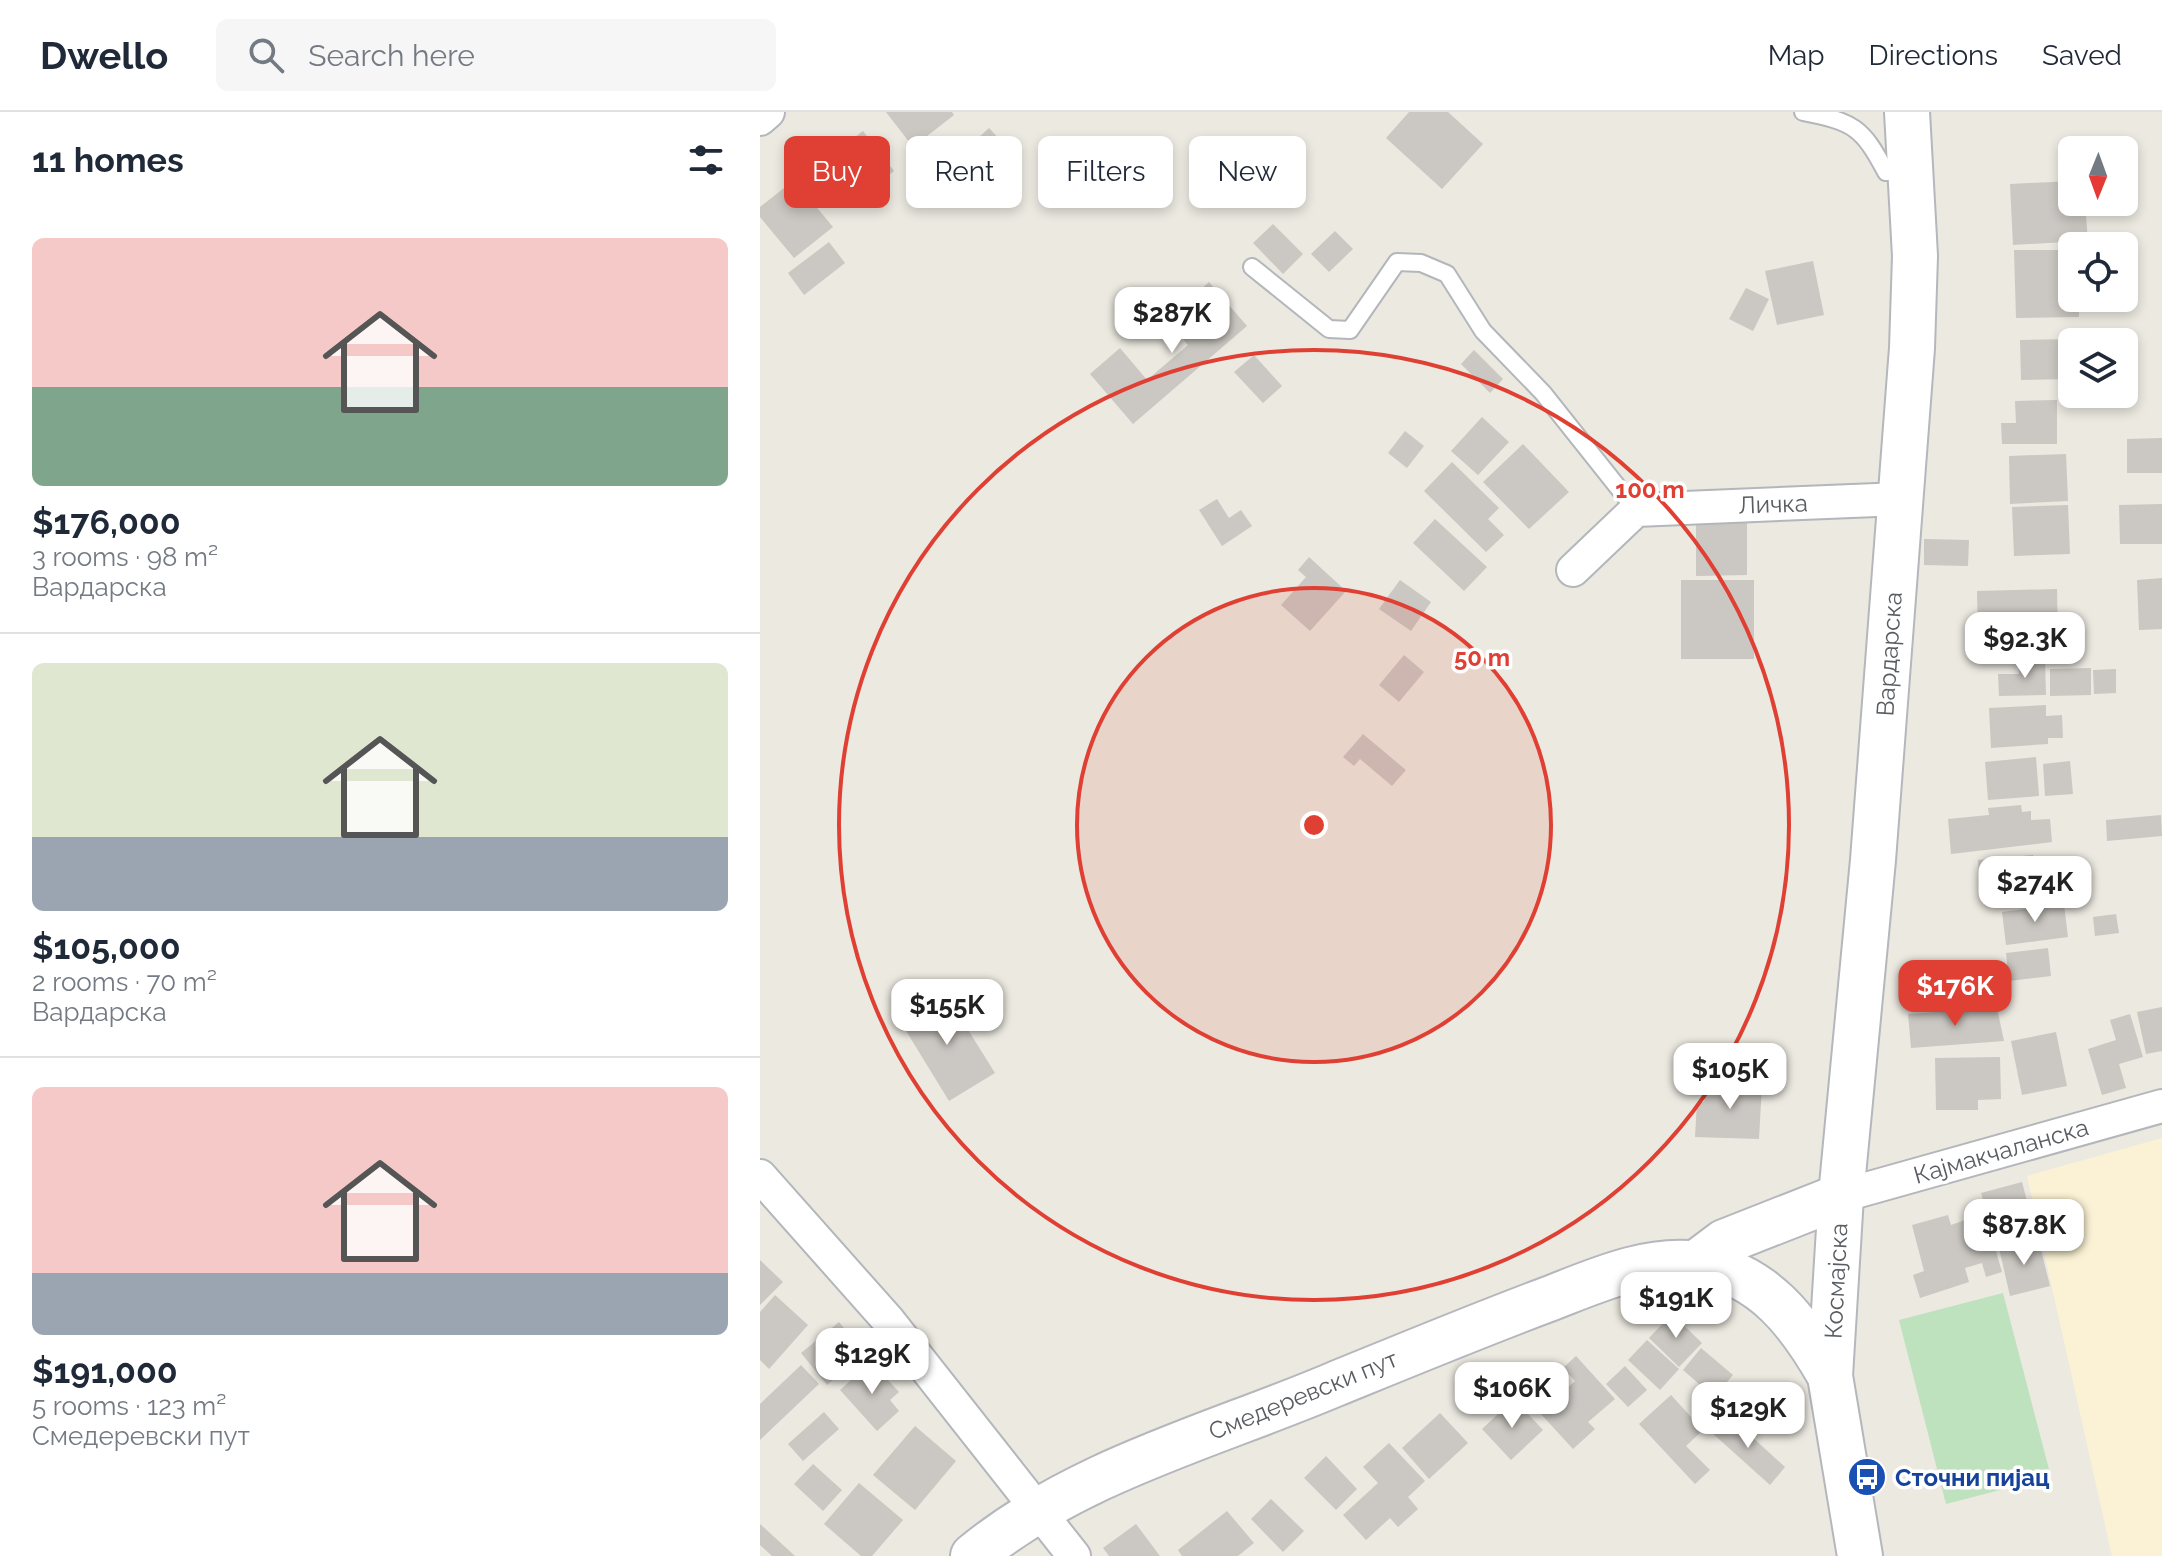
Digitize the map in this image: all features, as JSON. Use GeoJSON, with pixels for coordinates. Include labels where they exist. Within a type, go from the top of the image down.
{"type":"FeatureCollection","features":[{"type":"Feature","properties":{"kind":"main road","name":"Вардарска"},"geometry":{"type":"LineString","coordinates":[[1841,1196],[1873,860],[1914,310],[1907,112]]}},
{"type":"Feature","properties":{"kind":"main road"},"geometry":{"type":"LineString","coordinates":[[1696,1263],[1724,1242],[1841,1196]]}},
{"type":"Feature","properties":{"kind":"main road","name":"Космајска"},"geometry":{"type":"LineString","coordinates":[[1841,1196],[1830,1376],[1860,1556]]}},
{"type":"Feature","properties":{"kind":"main road"},"geometry":{"type":"LineString","coordinates":[[1696,1263],[1733,1273],[1775,1300],[1804,1331],[1830,1376]]}},
{"type":"Feature","properties":{"kind":"main road","name":"Смедеревски пут"},"geometry":{"type":"LineString","coordinates":[[973,1556],[1039,1510],[1137,1464],[1428,1344],[1614,1275],[1659,1265],[1696,1263]]}},
{"type":"Feature","properties":{"kind":"street"},"geometry":{"type":"LineString","coordinates":[[760,119],[768,112]]}},
{"type":"Feature","properties":{"kind":"street","name":"Личка"},"geometry":{"type":"LineString","coordinates":[[1636,510],[1901,499]]}},
{"type":"Feature","properties":{"kind":"street"},"geometry":{"type":"LineString","coordinates":[[1573,570],[1636,510]]}},
{"type":"Feature","properties":{"kind":"street","name":"Кајмакчаланска"},"geometry":{"type":"LineString","coordinates":[[1841,1196],[2162,1106]]}},
{"type":"Feature","properties":{"kind":"street"},"geometry":{"type":"LineString","coordinates":[[760,1176],[888,1320],[1074,1556]]}},
{"type":"Feature","properties":{"kind":"lane"},"geometry":{"type":"LineString","coordinates":[[1803,112],[1848,122],[1870,143],[1886,172],[1911,168]]}},
{"type":"Feature","properties":{"kind":"lane"},"geometry":{"type":"LineString","coordinates":[[1252,267],[1329,329],[1350,330],[1397,262],[1421,263],[1447,274],[1483,331],[1543,393],[1636,510]]}},
{"type":"Feature","properties":{"kind":"shaded area"},"geometry":{"type":"Polygon","coordinates":[[[2162,1138],[2162,1556],[2112,1556],[2027,1176],[2162,1138]]]}},
{"type":"Feature","properties":{"kind":"green space"},"geometry":{"type":"Polygon","coordinates":[[[2003,1293],[2051,1477],[1946,1504],[1899,1320],[2003,1293]]]}},
{"type":"Feature","properties":{"kind":"building"},"geometry":{"type":"Polygon","coordinates":[[[886,112],[952,112],[954,115],[927,136],[906,138],[886,112]]]}},
{"type":"Feature","properties":{"kind":"building"},"geometry":{"type":"Polygon","coordinates":[[[1409,112],[1448,112],[1483,144],[1442,189],[1386,138],[1409,112]]]}},
{"type":"Feature","properties":{"kind":"building"},"geometry":{"type":"Polygon","coordinates":[[[989,128],[996,136],[980,136],[989,128]]]}},
{"type":"Feature","properties":{"kind":"building"},"geometry":{"type":"Polygon","coordinates":[[[2058,182],[2058,216],[2086,216],[2087,232],[2058,232],[2058,242],[2013,245],[2010,184],[2058,182]]]}},
{"type":"Feature","properties":{"kind":"building"},"geometry":{"type":"Polygon","coordinates":[[[784,188],[784,208],[817,208],[833,227],[794,258],[760,217],[760,207],[784,188]]]}},
{"type":"Feature","properties":{"kind":"building"},"geometry":{"type":"Polygon","coordinates":[[[1273,224],[1303,254],[1283,274],[1253,243],[1273,224]]]}},
{"type":"Feature","properties":{"kind":"building"},"geometry":{"type":"Polygon","coordinates":[[[1335,231],[1353,249],[1329,272],[1311,254],[1335,231]]]}},
{"type":"Feature","properties":{"kind":"building"},"geometry":{"type":"Polygon","coordinates":[[[829,242],[845,263],[804,295],[788,273],[829,242]]]}},
{"type":"Feature","properties":{"kind":"building"},"geometry":{"type":"Polygon","coordinates":[[[2014,250],[2058,250],[2058,312],[2079,312],[2079,317],[2016,318],[2014,250]]]}},
{"type":"Feature","properties":{"kind":"building"},"geometry":{"type":"Polygon","coordinates":[[[1813,261],[1824,315],[1777,325],[1765,271],[1813,261]]]}},
{"type":"Feature","properties":{"kind":"building"},"geometry":{"type":"Polygon","coordinates":[[[1209,282],[1247,326],[1133,424],[1090,374],[1120,348],[1147,380],[1188,345],[1167,320],[1209,282]]]}},
{"type":"Feature","properties":{"kind":"building"},"geometry":{"type":"Polygon","coordinates":[[[1746,288],[1769,299],[1753,331],[1729,319],[1746,288]]]}},
{"type":"Feature","properties":{"kind":"building"},"geometry":{"type":"Polygon","coordinates":[[[2058,339],[2058,379],[2021,380],[2020,340],[2058,339]]]}},
{"type":"Feature","properties":{"kind":"building"},"geometry":{"type":"Polygon","coordinates":[[[1474,350],[1503,379],[1490,393],[1461,364],[1474,350]]]}},
{"type":"Feature","properties":{"kind":"building"},"geometry":{"type":"Polygon","coordinates":[[[1254,355],[1282,386],[1263,403],[1234,372],[1254,355]]]}},
{"type":"Feature","properties":{"kind":"building"},"geometry":{"type":"Polygon","coordinates":[[[2057,400],[2057,444],[2002,444],[2001,423],[2016,423],[2015,401],[2057,400]]]}},
{"type":"Feature","properties":{"kind":"building"},"geometry":{"type":"Polygon","coordinates":[[[1482,417],[1509,442],[1478,475],[1451,451],[1482,417]]]}},
{"type":"Feature","properties":{"kind":"building"},"geometry":{"type":"Polygon","coordinates":[[[1405,431],[1424,446],[1407,468],[1388,453],[1405,431]]]}},
{"type":"Feature","properties":{"kind":"building"},"geometry":{"type":"Polygon","coordinates":[[[2162,438],[2162,473],[2127,473],[2127,439],[2162,438]]]}},
{"type":"Feature","properties":{"kind":"building"},"geometry":{"type":"Polygon","coordinates":[[[1523,444],[1569,492],[1529,529],[1483,482],[1523,444]]]}},
{"type":"Feature","properties":{"kind":"building"},"geometry":{"type":"Polygon","coordinates":[[[2066,454],[2068,501],[2010,504],[2009,456],[2066,454]]]}},
{"type":"Feature","properties":{"kind":"building"},"geometry":{"type":"Polygon","coordinates":[[[1452,462],[1499,508],[1488,519],[1504,535],[1486,552],[1424,491],[1452,462]]]}},
{"type":"Feature","properties":{"kind":"building"},"geometry":{"type":"Polygon","coordinates":[[[1217,499],[1229,518],[1241,510],[1252,526],[1222,546],[1199,510],[1217,499]]]}},
{"type":"Feature","properties":{"kind":"building"},"geometry":{"type":"Polygon","coordinates":[[[2162,504],[2162,544],[2120,544],[2119,505],[2162,504]]]}},
{"type":"Feature","properties":{"kind":"building"},"geometry":{"type":"Polygon","coordinates":[[[2068,505],[2070,554],[2014,556],[2012,507],[2068,505]]]}},
{"type":"Feature","properties":{"kind":"building"},"geometry":{"type":"Polygon","coordinates":[[[1435,519],[1487,567],[1464,591],[1413,543],[1435,519]]]}},
{"type":"Feature","properties":{"kind":"building"},"geometry":{"type":"Polygon","coordinates":[[[1747,521],[1747,575],[1696,576],[1696,522],[1747,521]]]}},
{"type":"Feature","properties":{"kind":"building"},"geometry":{"type":"Polygon","coordinates":[[[1924,539],[1969,540],[1968,566],[1924,565],[1924,539]]]}},
{"type":"Feature","properties":{"kind":"building"},"geometry":{"type":"Polygon","coordinates":[[[1309,557],[1346,591],[1310,631],[1281,605],[1306,577],[1298,570],[1309,557]]]}},
{"type":"Feature","properties":{"kind":"building"},"geometry":{"type":"Polygon","coordinates":[[[2162,578],[2162,629],[2139,630],[2137,580],[2162,578]]]}},
{"type":"Feature","properties":{"kind":"building"},"geometry":{"type":"Polygon","coordinates":[[[1400,580],[1431,602],[1411,631],[1379,609],[1400,580]]]}},
{"type":"Feature","properties":{"kind":"building"},"geometry":{"type":"Polygon","coordinates":[[[1681,580],[1754,580],[1754,659],[1681,659],[1681,580]]]}},
{"type":"Feature","properties":{"kind":"building"},"geometry":{"type":"Polygon","coordinates":[[[2057,589],[2058,640],[1978,642],[1977,591],[2057,589]]]}},
{"type":"Feature","properties":{"kind":"building"},"geometry":{"type":"Polygon","coordinates":[[[1404,655],[1424,672],[1399,702],[1379,685],[1404,655]]]}},
{"type":"Feature","properties":{"kind":"building"},"geometry":{"type":"Polygon","coordinates":[[[2045,659],[2046,695],[1999,696],[1998,674],[2019,674],[2018,660],[2045,659]]]}},
{"type":"Feature","properties":{"kind":"building"},"geometry":{"type":"Polygon","coordinates":[[[2091,668],[2091,695],[2050,696],[2050,669],[2091,668]]]}},
{"type":"Feature","properties":{"kind":"building"},"geometry":{"type":"Polygon","coordinates":[[[2116,669],[2116,693],[2094,694],[2093,670],[2116,669]]]}},
{"type":"Feature","properties":{"kind":"building"},"geometry":{"type":"Polygon","coordinates":[[[2046,705],[2046,716],[2062,715],[2063,738],[2048,738],[2048,744],[1991,748],[1989,708],[2046,705]]]}},
{"type":"Feature","properties":{"kind":"building"},"geometry":{"type":"Polygon","coordinates":[[[1363,734],[1406,770],[1392,786],[1360,759],[1354,766],[1343,757],[1363,734]]]}},
{"type":"Feature","properties":{"kind":"building"},"geometry":{"type":"Polygon","coordinates":[[[2036,757],[2039,796],[1988,800],[1985,762],[2036,757]]]}},
{"type":"Feature","properties":{"kind":"building"},"geometry":{"type":"Polygon","coordinates":[[[2070,761],[2073,794],[2045,796],[2043,764],[2070,761]]]}},
{"type":"Feature","properties":{"kind":"building"},"geometry":{"type":"Polygon","coordinates":[[[2021,805],[2022,812],[2031,811],[2031,820],[2050,819],[2052,842],[1951,854],[1948,819],[1989,815],[1988,808],[2021,805]]]}},
{"type":"Feature","properties":{"kind":"building"},"geometry":{"type":"Polygon","coordinates":[[[2161,815],[2162,836],[2107,841],[2106,820],[2161,815]]]}},
{"type":"Feature","properties":{"kind":"building"},"geometry":{"type":"Polygon","coordinates":[[[2033,855],[2037,896],[1981,901],[1978,860],[2033,855]]]}},
{"type":"Feature","properties":{"kind":"building"},"geometry":{"type":"Polygon","coordinates":[[[2064,904],[2068,937],[2006,945],[2002,912],[2064,904]]]}},
{"type":"Feature","properties":{"kind":"building"},"geometry":{"type":"Polygon","coordinates":[[[2116,914],[2119,933],[2095,936],[2093,917],[2116,914]]]}},
{"type":"Feature","properties":{"kind":"building"},"geometry":{"type":"Polygon","coordinates":[[[2048,948],[2051,976],[2009,981],[2006,953],[2048,948]]]}},
{"type":"Feature","properties":{"kind":"building"},"geometry":{"type":"Polygon","coordinates":[[[945,993],[995,1073],[949,1101],[900,1021],[945,993]]]}},
{"type":"Feature","properties":{"kind":"building"},"geometry":{"type":"Polygon","coordinates":[[[2162,1007],[2162,1051],[2146,1054],[2137,1012],[2162,1007]]]}},
{"type":"Feature","properties":{"kind":"building"},"geometry":{"type":"Polygon","coordinates":[[[1997,1008],[2004,1041],[1911,1048],[1908,1014],[1997,1008]]]}},
{"type":"Feature","properties":{"kind":"building"},"geometry":{"type":"Polygon","coordinates":[[[2130,1014],[2143,1057],[2119,1064],[2126,1088],[2102,1095],[2088,1049],[2116,1040],[2110,1020],[2130,1014]]]}},
{"type":"Feature","properties":{"kind":"building"},"geometry":{"type":"Polygon","coordinates":[[[2056,1032],[2067,1086],[2022,1095],[2011,1041],[2056,1032]]]}},
{"type":"Feature","properties":{"kind":"building"},"geometry":{"type":"Polygon","coordinates":[[[2000,1057],[2001,1099],[1978,1100],[1978,1110],[1936,1110],[1935,1058],[2000,1057]]]}},
{"type":"Feature","properties":{"kind":"building"},"geometry":{"type":"Polygon","coordinates":[[[1705,1082],[1762,1085],[1759,1139],[1695,1137],[1697,1102],[1704,1102],[1705,1082]]]}},
{"type":"Feature","properties":{"kind":"building"},"geometry":{"type":"Polygon","coordinates":[[[2022,1182],[2036,1235],[1996,1246],[1981,1193],[2022,1182]]]}},
{"type":"Feature","properties":{"kind":"building"},"geometry":{"type":"Polygon","coordinates":[[[1985,1213],[2002,1272],[1986,1277],[1982,1263],[1965,1268],[1969,1282],[1920,1298],[1913,1275],[1924,1271],[1912,1225],[1948,1215],[1951,1225],[1985,1213]]]}},
{"type":"Feature","properties":{"kind":"building"},"geometry":{"type":"Polygon","coordinates":[[[2038,1238],[2050,1286],[2010,1296],[1999,1248],[2038,1238]]]}},
{"type":"Feature","properties":{"kind":"building"},"geometry":{"type":"Polygon","coordinates":[[[760,1260],[783,1282],[760,1305],[760,1260]]]}},
{"type":"Feature","properties":{"kind":"building"},"geometry":{"type":"Polygon","coordinates":[[[775,1295],[808,1325],[769,1369],[760,1360],[760,1312],[775,1295]]]}},
{"type":"Feature","properties":{"kind":"building"},"geometry":{"type":"Polygon","coordinates":[[[1672,1314],[1702,1343],[1679,1367],[1649,1338],[1672,1314]]]}},
{"type":"Feature","properties":{"kind":"building"},"geometry":{"type":"Polygon","coordinates":[[[839,1322],[865,1353],[827,1385],[801,1353],[839,1322]]]}},
{"type":"Feature","properties":{"kind":"building"},"geometry":{"type":"Polygon","coordinates":[[[1647,1340],[1679,1369],[1660,1390],[1628,1360],[1647,1340]]]}},
{"type":"Feature","properties":{"kind":"building"},"geometry":{"type":"Polygon","coordinates":[[[1701,1348],[1733,1375],[1714,1397],[1683,1370],[1701,1348]]]}},
{"type":"Feature","properties":{"kind":"building"},"geometry":{"type":"Polygon","coordinates":[[[1576,1356],[1615,1399],[1588,1422],[1595,1429],[1573,1449],[1540,1413],[1575,1381],[1563,1368],[1576,1356]]]}},
{"type":"Feature","properties":{"kind":"building"},"geometry":{"type":"Polygon","coordinates":[[[871,1362],[899,1392],[890,1400],[899,1411],[877,1431],[840,1390],[871,1362]]]}},
{"type":"Feature","properties":{"kind":"building"},"geometry":{"type":"Polygon","coordinates":[[[801,1365],[819,1384],[760,1440],[760,1404],[801,1365]]]}},
{"type":"Feature","properties":{"kind":"building"},"geometry":{"type":"Polygon","coordinates":[[[1625,1366],[1647,1390],[1628,1407],[1606,1384],[1625,1366]]]}},
{"type":"Feature","properties":{"kind":"building"},"geometry":{"type":"Polygon","coordinates":[[[1671,1395],[1703,1430],[1686,1446],[1710,1470],[1695,1484],[1639,1424],[1671,1395]]]}},
{"type":"Feature","properties":{"kind":"building"},"geometry":{"type":"Polygon","coordinates":[[[1514,1399],[1543,1430],[1511,1460],[1482,1429],[1514,1399]]]}},
{"type":"Feature","properties":{"kind":"building"},"geometry":{"type":"Polygon","coordinates":[[[824,1412],[839,1429],[803,1461],[788,1444],[824,1412]]]}},
{"type":"Feature","properties":{"kind":"building"},"geometry":{"type":"Polygon","coordinates":[[[1440,1413],[1468,1443],[1429,1479],[1402,1448],[1440,1413]]]}},
{"type":"Feature","properties":{"kind":"building"},"geometry":{"type":"Polygon","coordinates":[[[1728,1415],[1785,1467],[1770,1485],[1711,1432],[1728,1415]]]}},
{"type":"Feature","properties":{"kind":"building"},"geometry":{"type":"Polygon","coordinates":[[[915,1426],[956,1461],[915,1510],[873,1475],[915,1426]]]}},
{"type":"Feature","properties":{"kind":"building"},"geometry":{"type":"Polygon","coordinates":[[[1389,1443],[1425,1481],[1408,1497],[1418,1509],[1398,1527],[1390,1518],[1366,1540],[1343,1515],[1378,1483],[1363,1467],[1389,1443]]]}},
{"type":"Feature","properties":{"kind":"building"},"geometry":{"type":"Polygon","coordinates":[[[1326,1456],[1357,1489],[1336,1510],[1304,1478],[1326,1456]]]}},
{"type":"Feature","properties":{"kind":"building"},"geometry":{"type":"Polygon","coordinates":[[[813,1464],[842,1490],[823,1511],[794,1484],[813,1464]]]}},
{"type":"Feature","properties":{"kind":"building"},"geometry":{"type":"Polygon","coordinates":[[[859,1483],[903,1520],[872,1556],[861,1556],[824,1524],[859,1483]]]}},
{"type":"Feature","properties":{"kind":"building"},"geometry":{"type":"Polygon","coordinates":[[[1271,1499],[1304,1531],[1283,1552],[1251,1519],[1271,1499]]]}},
{"type":"Feature","properties":{"kind":"building"},"geometry":{"type":"Polygon","coordinates":[[[1227,1511],[1254,1543],[1238,1556],[1182,1556],[1178,1550],[1227,1511]]]}},
{"type":"Feature","properties":{"kind":"building"},"geometry":{"type":"Polygon","coordinates":[[[760,1524],[795,1556],[772,1556],[760,1545],[760,1524]]]}},
{"type":"Feature","properties":{"kind":"building"},"geometry":{"type":"Polygon","coordinates":[[[1136,1524],[1160,1556],[1109,1556],[1103,1548],[1136,1524]]]}},
{"type":"Feature","properties":{"kind":"place","name":"Сточни пијац"},"geometry":{"type":"Point","coordinates":[1867,1477]}}]}
